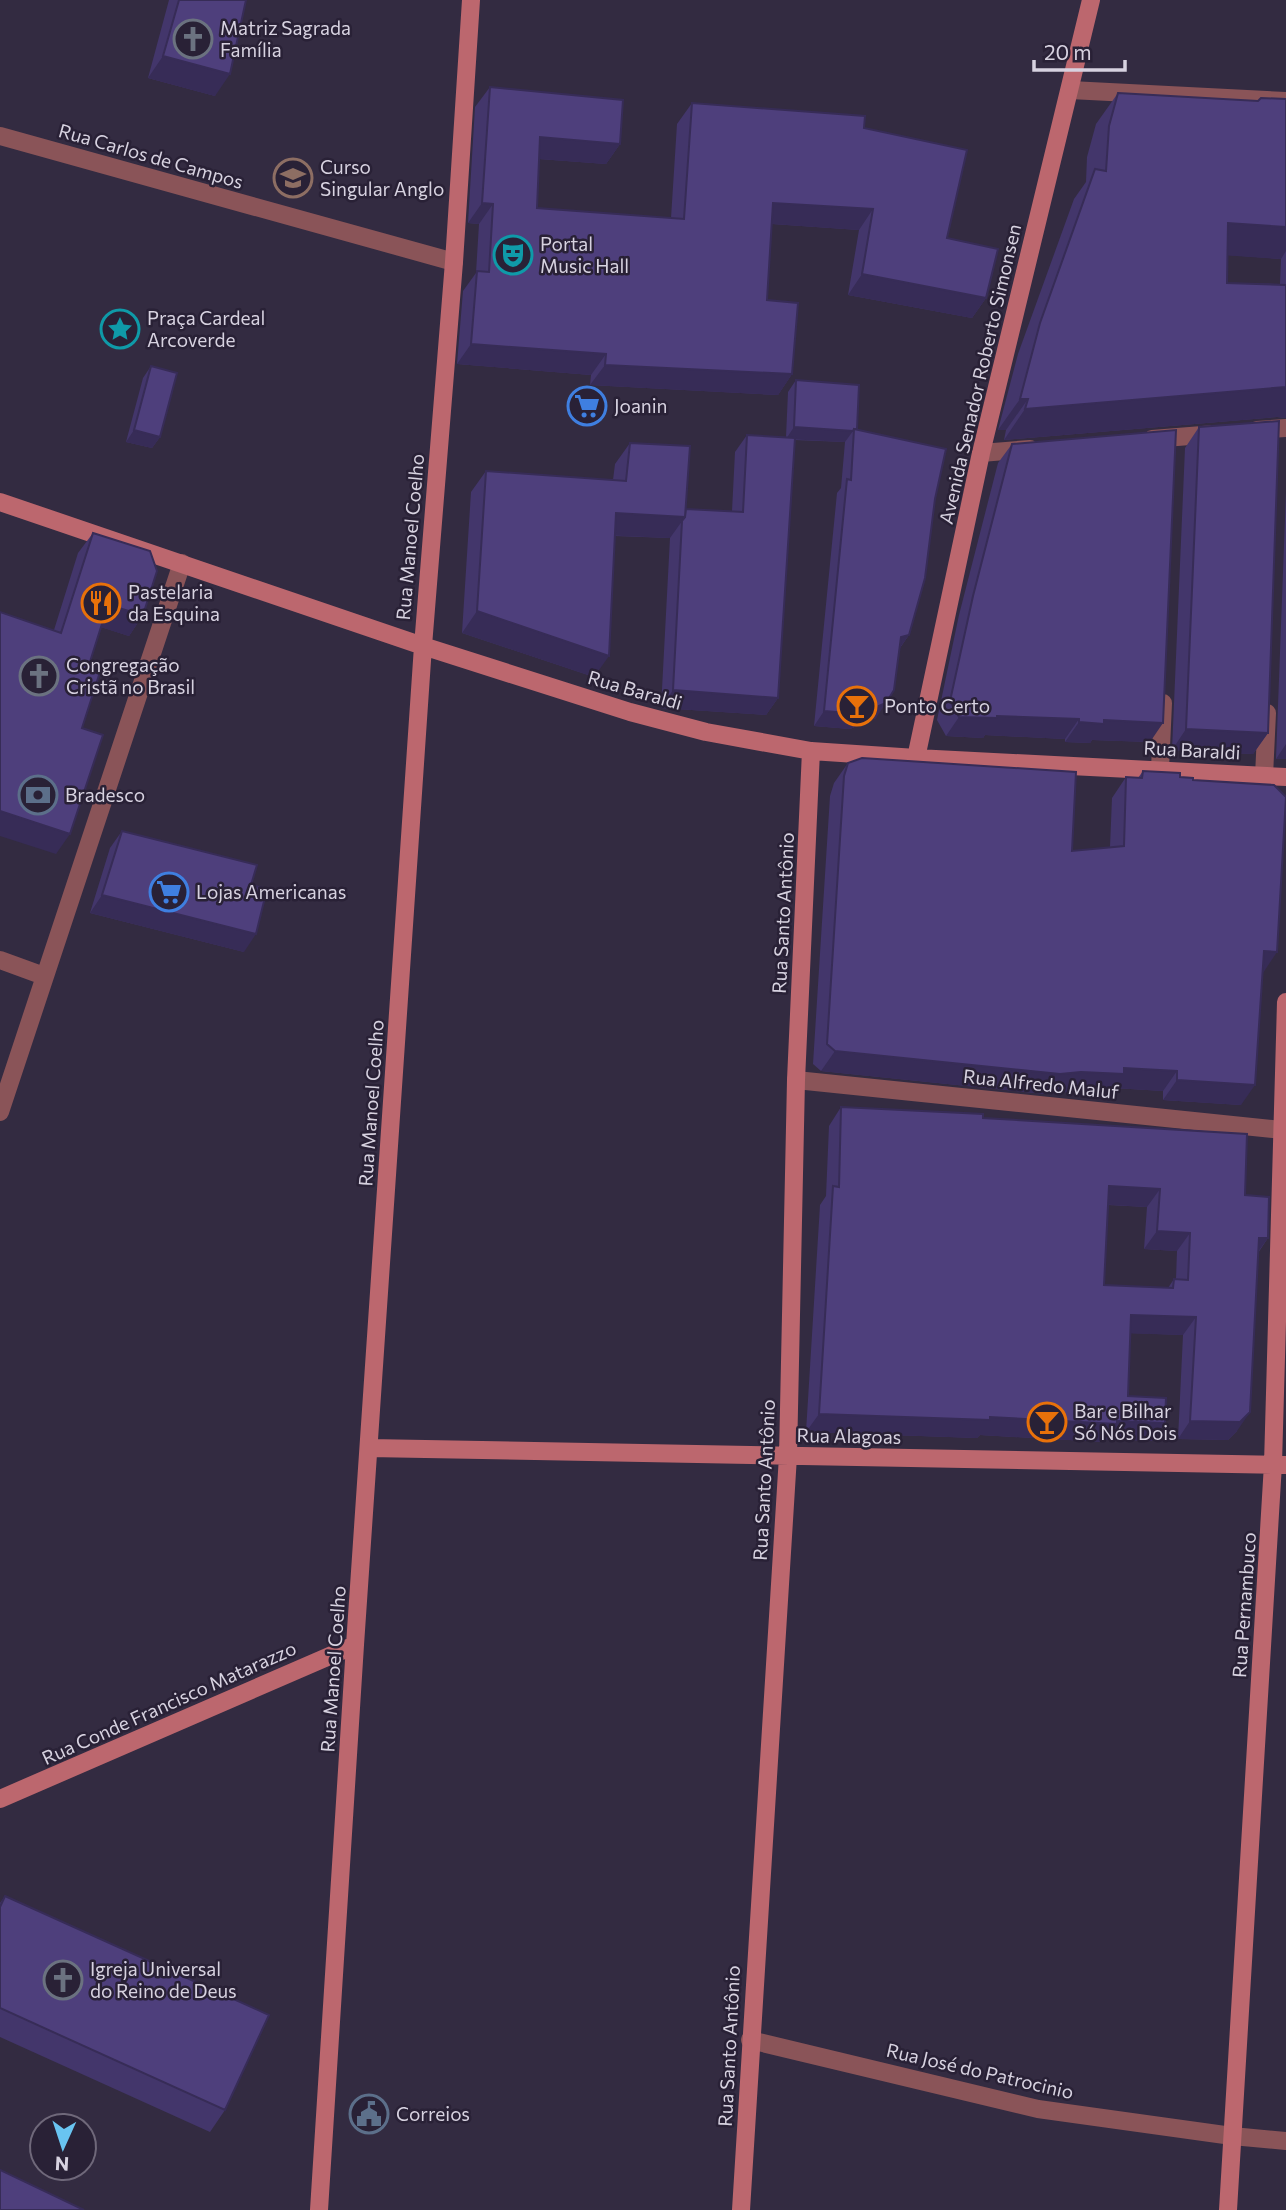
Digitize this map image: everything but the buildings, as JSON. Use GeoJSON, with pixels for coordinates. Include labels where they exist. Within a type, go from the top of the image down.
{"type":"FeatureCollection","features":[{"type":"Feature","properties":{"kind":"street","name":"Rua Manoel Coelho"},"geometry":{"type":"LineString","coordinates":[[320,2201],[423,646],[454,262],[471,0]]}},
{"type":"Feature","properties":{"kind":"street","name":"Avenida Senador Roberto Simonsen"},"geometry":{"type":"LineString","coordinates":[[916,758],[981,453],[1091,0]]}},
{"type":"Feature","properties":{"kind":"street"},"geometry":{"type":"LineString","coordinates":[[1070,90],[1286,101]]}},
{"type":"Feature","properties":{"kind":"street","name":"Rua Carlos de Campos"},"geometry":{"type":"LineString","coordinates":[[0,136],[454,262]]}},
{"type":"Feature","properties":{"kind":"street"},"geometry":{"type":"LineString","coordinates":[[1133,440],[1174,444],[1280,432]]}},
{"type":"Feature","properties":{"kind":"street"},"geometry":{"type":"LineString","coordinates":[[981,453],[1050,447]]}},
{"type":"Feature","properties":{"kind":"street","name":"Rua Baraldi"},"geometry":{"type":"LineString","coordinates":[[0,502],[423,646],[630,712],[706,732],[811,751],[1286,777]]}},
{"type":"Feature","properties":{"kind":"street"},"geometry":{"type":"LineString","coordinates":[[0,1112],[181,564]]}},
{"type":"Feature","properties":{"kind":"street"},"geometry":{"type":"LineString","coordinates":[[1160,769],[1163,690]]}},
{"type":"Feature","properties":{"kind":"street"},"geometry":{"type":"LineString","coordinates":[[1264,776],[1267,692]]}},
{"type":"Feature","properties":{"kind":"street","name":"Rua Santo Antônio"},"geometry":{"type":"LineString","coordinates":[[741,2210],[788,1456],[796,1080],[811,751]]}},
{"type":"Feature","properties":{"kind":"street"},"geometry":{"type":"LineString","coordinates":[[0,960],[44,975]]}},
{"type":"Feature","properties":{"kind":"street","name":"Rua Pernambuco"},"geometry":{"type":"LineString","coordinates":[[1228,2210],[1280,1464],[1286,1002]]}},
{"type":"Feature","properties":{"kind":"street","name":"Rua Alfredo Maluf"},"geometry":{"type":"LineString","coordinates":[[796,1080],[1283,1130]]}},
{"type":"Feature","properties":{"kind":"street","name":"Rua Alagoas"},"geometry":{"type":"LineString","coordinates":[[369,1448],[1280,1464]]}},
{"type":"Feature","properties":{"kind":"street","name":"Rua Conde Francisco Matarazzo"},"geometry":{"type":"LineString","coordinates":[[0,1799],[355,1645]]}},
{"type":"Feature","properties":{"kind":"street","name":"Rua José do Patrocinio"},"geometry":{"type":"LineString","coordinates":[[750,2039],[1038,2109],[1286,2141]]}},
{"type":"Feature","properties":{"kind":"street"},"geometry":{"type":"LineString","coordinates":[[312,2210],[320,2201]]}},
{"type":"Feature","properties":{"kind":"place","name":"Matriz Sagrada Família"},"geometry":{"type":"Point","coordinates":[193,39]}},
{"type":"Feature","properties":{"kind":"place","name":"Curso Singular Anglo"},"geometry":{"type":"Point","coordinates":[293,178]}},
{"type":"Feature","properties":{"kind":"place","name":"Portal Music Hall"},"geometry":{"type":"Point","coordinates":[513,255]}},
{"type":"Feature","properties":{"kind":"place","name":"Praça Cardeal Arcoverde"},"geometry":{"type":"Point","coordinates":[120,329]}},
{"type":"Feature","properties":{"kind":"place","name":"Joanin"},"geometry":{"type":"Point","coordinates":[587,406]}},
{"type":"Feature","properties":{"kind":"place","name":"Pastelaria da Esquina"},"geometry":{"type":"Point","coordinates":[101,603]}},
{"type":"Feature","properties":{"kind":"place","name":"Congregação Cristã no Brasil"},"geometry":{"type":"Point","coordinates":[39,676]}},
{"type":"Feature","properties":{"kind":"place","name":"Ponto Certo"},"geometry":{"type":"Point","coordinates":[857,706]}},
{"type":"Feature","properties":{"kind":"place","name":"Bradesco"},"geometry":{"type":"Point","coordinates":[38,795]}},
{"type":"Feature","properties":{"kind":"place","name":"Lojas Americanas"},"geometry":{"type":"Point","coordinates":[169,892]}},
{"type":"Feature","properties":{"kind":"place","name":"Bar e Bilhar Só Nós Dois"},"geometry":{"type":"Point","coordinates":[1047,1422]}},
{"type":"Feature","properties":{"kind":"place","name":"Igreja Universal do Reino de Deus"},"geometry":{"type":"Point","coordinates":[63,1980]}},
{"type":"Feature","properties":{"kind":"place","name":"Correios"},"geometry":{"type":"Point","coordinates":[369,2114]}}]}
